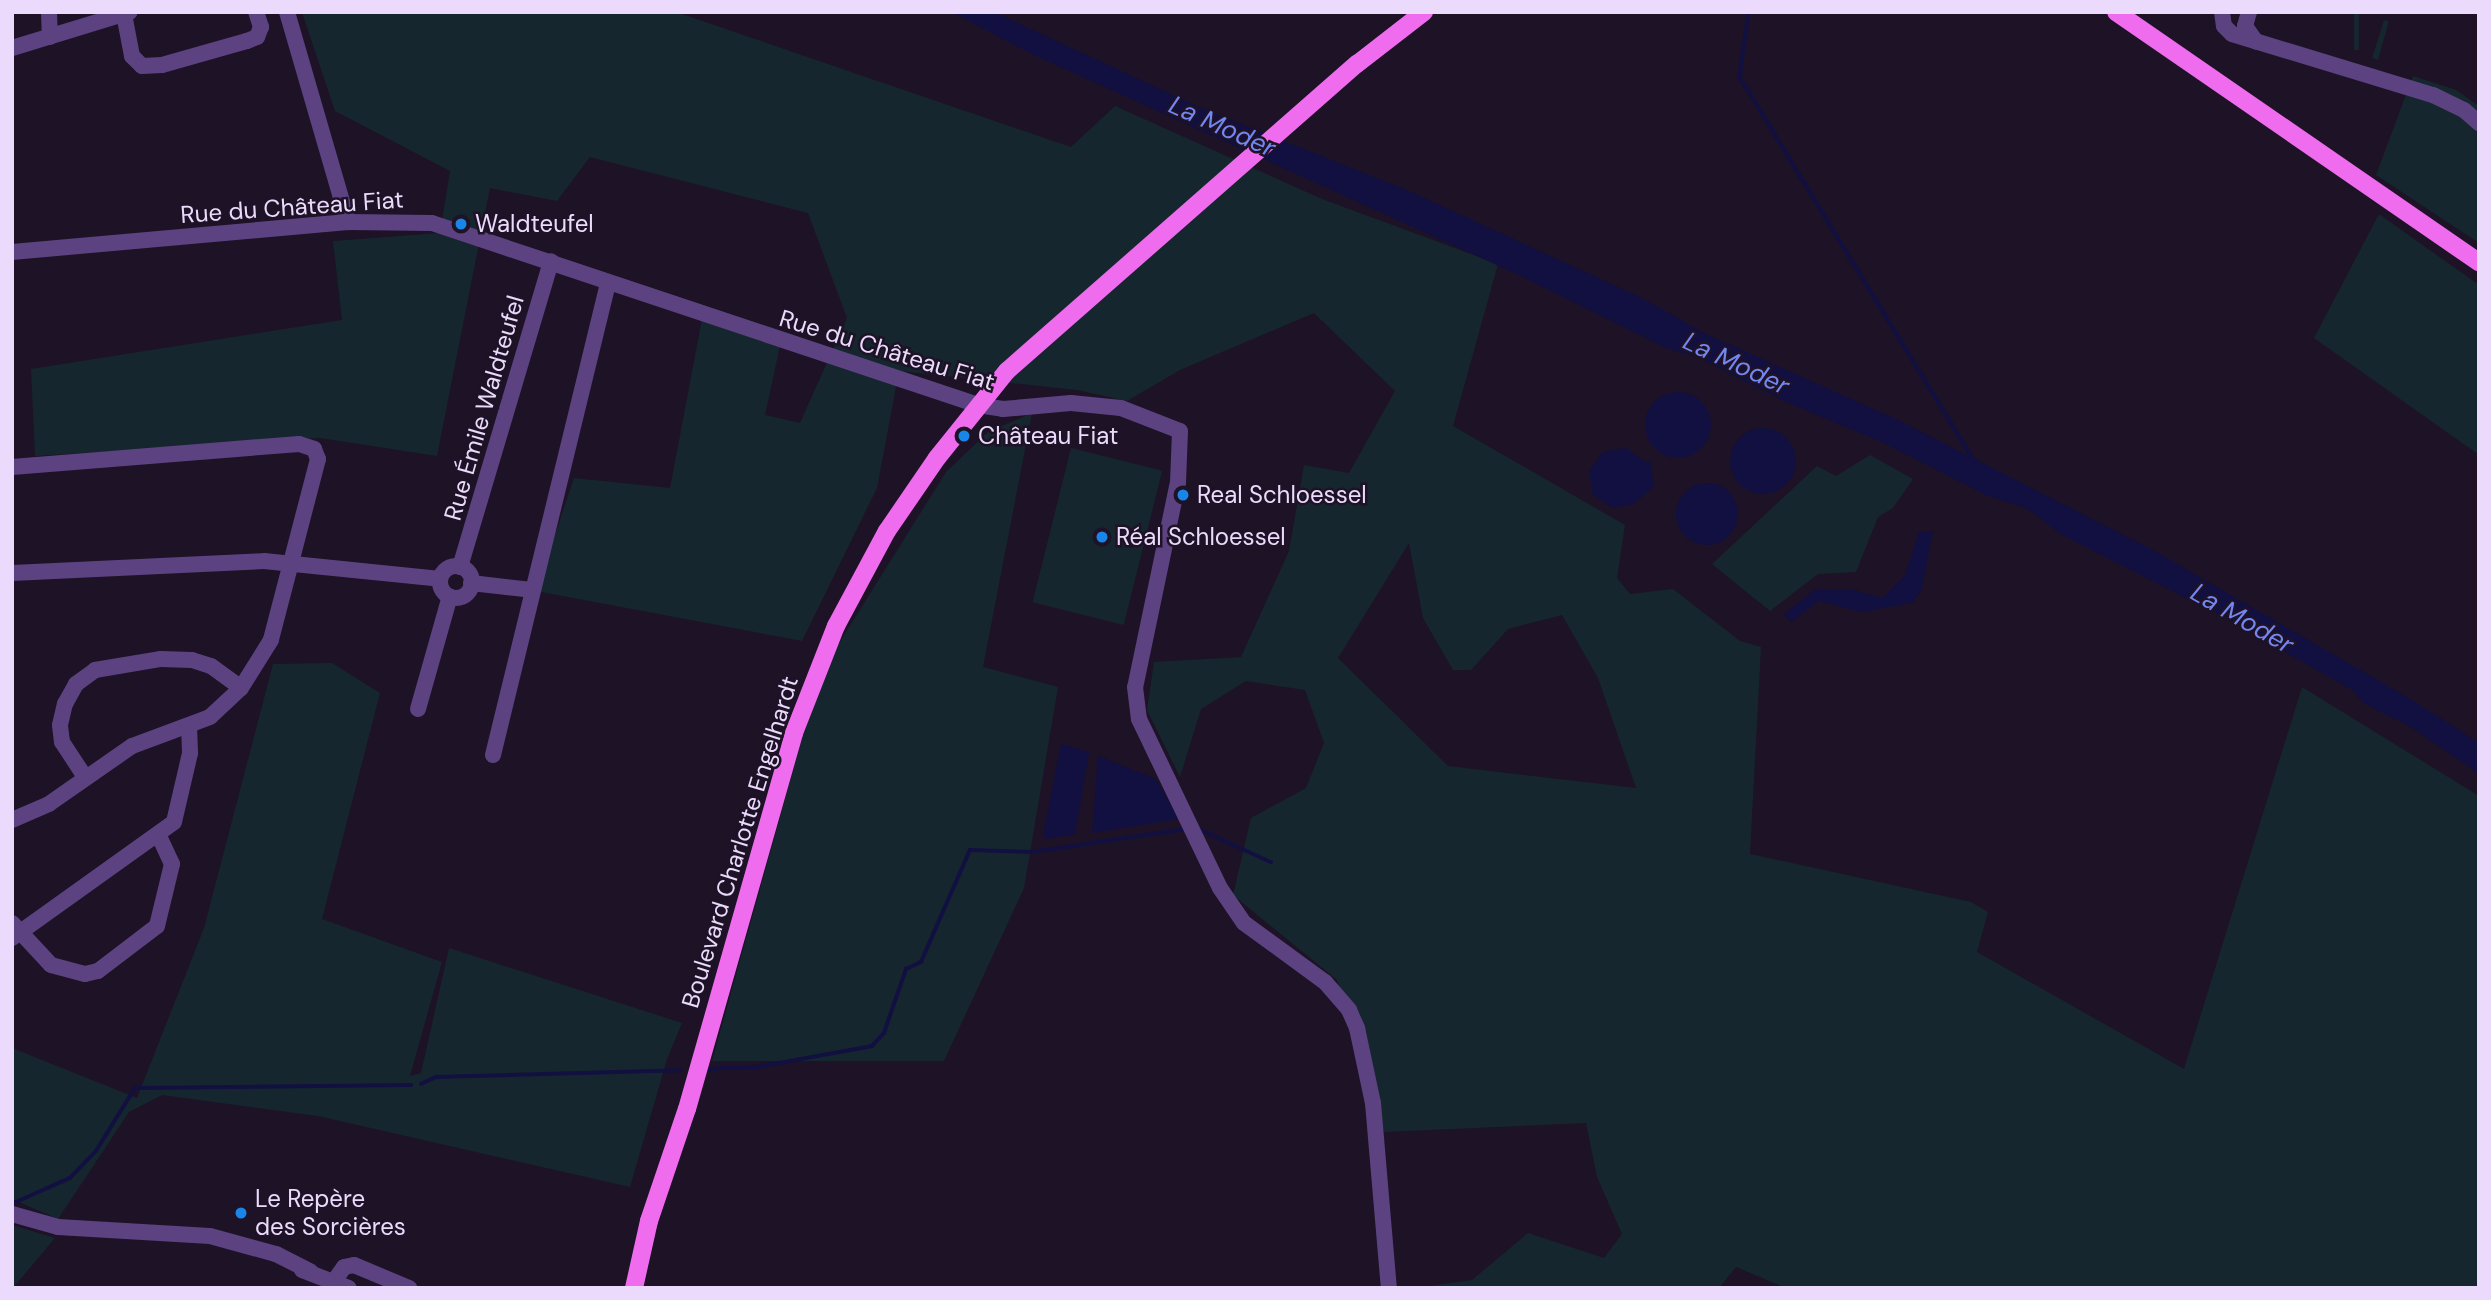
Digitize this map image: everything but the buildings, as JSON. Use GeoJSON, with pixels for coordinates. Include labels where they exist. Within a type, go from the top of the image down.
{"type":"FeatureCollection","features":[{"type":"Feature","properties":{"kind":"main road","name":"Boulevard Charlotte Engelhardt"},"geometry":{"type":"LineString","coordinates":[[634,1288],[643,1248],[806,699],[863,572],[910,496],[1028,342],[1073,310],[1424,12]]}},
{"type":"Feature","properties":{"kind":"main road"},"geometry":{"type":"LineString","coordinates":[[2116,12],[2479,262]]}},
{"type":"Feature","properties":{"kind":"main road","name":"Boulevard Charlotte Engelhardt"},"geometry":{"type":"LineString","coordinates":[[626,1288],[643,1248]]}},
{"type":"Feature","properties":{"kind":"street"},"geometry":{"type":"LineString","coordinates":[[49,12],[50,37]]}},
{"type":"Feature","properties":{"kind":"street"},"geometry":{"type":"LineString","coordinates":[[12,48],[127,13],[132,56],[142,66],[162,65],[257,37],[261,27],[256,12]]}},
{"type":"Feature","properties":{"kind":"street"},"geometry":{"type":"LineString","coordinates":[[287,12],[348,222]]}},
{"type":"Feature","properties":{"kind":"street"},"geometry":{"type":"LineString","coordinates":[[2222,12],[2224,26],[2232,34],[2433,95],[2451,103],[2479,123]]}},
{"type":"Feature","properties":{"kind":"street"},"geometry":{"type":"LineString","coordinates":[[2249,12],[2245,26],[2256,42]]}},
{"type":"Feature","properties":{"kind":"street","name":"Rue du Château Fiat"},"geometry":{"type":"LineString","coordinates":[[12,252],[348,222],[432,223],[978,405],[1003,409],[1070,403],[1121,408],[1180,431],[1178,482],[1135,687],[1139,719],[1220,888],[1244,923],[1334,991],[1357,1028],[1373,1104],[1388,1288]]}},
{"type":"Feature","properties":{"kind":"street","name":"Rue Émile Waldteufel"},"geometry":{"type":"LineString","coordinates":[[460,567],[551,261]]}},
{"type":"Feature","properties":{"kind":"street"},"geometry":{"type":"LineString","coordinates":[[493,755],[608,283]]}},
{"type":"Feature","properties":{"kind":"street"},"geometry":{"type":"LineString","coordinates":[[12,467],[306,444],[316,452],[317,466],[271,640],[241,688],[210,717],[132,746],[49,804],[12,820]]}},
{"type":"Feature","properties":{"kind":"street"},"geometry":{"type":"LineString","coordinates":[[12,573],[290,562],[440,579]]}},
{"type":"Feature","properties":{"kind":"street"},"geometry":{"type":"LineString","coordinates":[[460,567],[470,575],[471,583],[464,595],[450,596],[442,589],[440,579],[445,570],[460,567]]}},
{"type":"Feature","properties":{"kind":"street"},"geometry":{"type":"LineString","coordinates":[[471,583],[532,590]]}},
{"type":"Feature","properties":{"kind":"street"},"geometry":{"type":"LineString","coordinates":[[418,709],[450,596]]}},
{"type":"Feature","properties":{"kind":"street"},"geometry":{"type":"LineString","coordinates":[[85,777],[62,742],[60,725],[65,704],[76,684],[95,670],[161,659],[192,660],[211,666],[241,688]]}},
{"type":"Feature","properties":{"kind":"street"},"geometry":{"type":"LineString","coordinates":[[159,836],[172,864],[157,926],[145,939],[98,971],[85,974],[51,965],[15,931],[159,836],[180,810],[190,753],[189,727]]}},
{"type":"Feature","properties":{"kind":"street"},"geometry":{"type":"LineString","coordinates":[[12,1214],[58,1227],[221,1238],[288,1259],[341,1285],[344,1267],[354,1265],[409,1288]]}},
{"type":"Feature","properties":{"kind":"shaded area"},"geometry":{"type":"Polygon","coordinates":[[[302,12],[676,12],[1071,147],[1115,106],[1322,199],[1498,264],[1453,426],[1625,525],[1617,578],[1630,594],[1673,589],[1740,641],[1761,647],[1750,854],[1971,902],[1988,912],[1977,952],[2184,1069],[2302,687],[2479,796],[2479,1288],[1786,1288],[1736,1267],[1719,1288],[1416,1288],[1472,1280],[1528,1233],[1604,1258],[1622,1234],[1597,1177],[1586,1123],[1384,1132],[1337,980],[1233,895],[1251,818],[1306,788],[1324,743],[1305,690],[1246,681],[1201,709],[1180,777],[1147,710],[1154,662],[1241,657],[1289,551],[1304,465],[1349,473],[1395,391],[1314,313],[1180,370],[1127,401],[1077,390],[899,371],[877,488],[802,641],[536,591],[574,478],[670,488],[702,319],[780,346],[765,415],[800,423],[847,318],[808,213],[590,157],[557,201],[490,188],[437,456],[320,438],[35,456],[31,369],[342,320],[333,241],[440,233],[450,171],[335,111],[302,12]],[[1409,543],[1338,658],[1448,766],[1636,788],[1598,678],[1562,615],[1508,629],[1471,670],[1453,670],[1423,618],[1409,543]]]}},
{"type":"Feature","properties":{"kind":"shaded area"},"geometry":{"type":"Polygon","coordinates":[[[2354,12],[2359,12],[2359,50],[2354,50],[2354,12]]]}},
{"type":"Feature","properties":{"kind":"shaded area"},"geometry":{"type":"Polygon","coordinates":[[[2384,20],[2389,21],[2378,60],[2372,58],[2384,20]]]}},
{"type":"Feature","properties":{"kind":"shaded area"},"geometry":{"type":"Polygon","coordinates":[[[2413,76],[2456,90],[2479,106],[2479,243],[2376,175],[2413,76]]]}},
{"type":"Feature","properties":{"kind":"shaded area"},"geometry":{"type":"Polygon","coordinates":[[[2379,214],[2479,285],[2479,455],[2314,338],[2379,214]]]}},
{"type":"Feature","properties":{"kind":"shaded area"},"geometry":{"type":"Polygon","coordinates":[[[1032,413],[983,667],[1058,687],[1024,888],[944,1061],[712,1061],[803,735],[836,648],[946,472],[988,432],[1032,413]]]}},
{"type":"Feature","properties":{"kind":"shaded area","name":"Réal Schloessel"},"geometry":{"type":"Polygon","coordinates":[[[1071,448],[1162,471],[1124,625],[1033,602],[1071,448]]]}},
{"type":"Feature","properties":{"kind":"shaded area"},"geometry":{"type":"Polygon","coordinates":[[[1870,455],[1913,479],[1893,508],[1878,517],[1856,572],[1818,574],[1770,611],[1712,564],[1817,466],[1836,476],[1870,455]]]}},
{"type":"Feature","properties":{"kind":"shaded area"},"geometry":{"type":"Polygon","coordinates":[[[332,663],[380,693],[322,919],[442,962],[410,1076],[421,1073],[449,948],[682,1023],[667,1059],[630,1187],[318,1116],[162,1095],[129,1112],[58,1219],[12,1199],[12,1048],[137,1098],[204,928],[273,664],[332,663]]]}},
{"type":"Feature","properties":{"kind":"shaded area"},"geometry":{"type":"Polygon","coordinates":[[[12,1225],[55,1238],[13,1288],[12,1288],[12,1225]]]}},
{"type":"Feature","properties":{"kind":"water","name":"La Moder"},"geometry":{"type":"Polygon","coordinates":[[[952,12],[994,12],[1201,108],[1409,191],[1644,299],[1706,334],[1896,419],[2153,550],[2412,700],[2479,743],[2479,774],[2411,727],[2363,703],[2354,691],[2220,615],[2062,535],[2028,509],[1986,495],[1886,444],[1784,401],[1699,358],[1666,348],[1523,277],[1030,53],[952,12]]]}},
{"type":"Feature","properties":{"kind":"water"},"geometry":{"type":"Polygon","coordinates":[[[1672,392],[1684,392],[1696,397],[1706,407],[1711,425],[1709,438],[1696,453],[1684,458],[1672,458],[1660,453],[1650,443],[1645,431],[1645,419],[1650,407],[1660,397],[1672,392]]]}},
{"type":"Feature","properties":{"kind":"water"},"geometry":{"type":"Polygon","coordinates":[[[1757,428],[1769,428],[1781,433],[1791,443],[1796,461],[1794,474],[1781,489],[1769,494],[1757,494],[1745,489],[1735,479],[1730,467],[1730,455],[1735,443],[1745,433],[1757,428]]]}},
{"type":"Feature","properties":{"kind":"water"},"geometry":{"type":"Polygon","coordinates":[[[1626,448],[1645,462],[1650,460],[1654,486],[1634,504],[1613,508],[1593,495],[1589,471],[1603,452],[1626,448]]]}},
{"type":"Feature","properties":{"kind":"water"},"geometry":{"type":"Polygon","coordinates":[[[1707,483],[1719,485],[1729,492],[1736,502],[1736,526],[1729,536],[1719,543],[1707,545],[1695,543],[1685,536],[1678,526],[1676,514],[1678,502],[1685,492],[1695,485],[1707,483]]]}},
{"type":"Feature","properties":{"kind":"water"},"geometry":{"type":"Polygon","coordinates":[[[1933,531],[1921,591],[1912,603],[1861,612],[1819,601],[1791,622],[1784,614],[1816,589],[1851,589],[1882,598],[1905,575],[1919,532],[1933,531]]]}},
{"type":"Feature","properties":{"kind":"water"},"geometry":{"type":"Polygon","coordinates":[[[1061,744],[1089,752],[1075,834],[1046,839],[1043,836],[1061,744]]]}},
{"type":"Feature","properties":{"kind":"water"},"geometry":{"type":"Polygon","coordinates":[[[1098,756],[1156,779],[1179,819],[1092,833],[1098,756]]]}},
{"type":"Feature","properties":{"kind":"waterway"},"geometry":{"type":"LineString","coordinates":[[1749,12],[1740,77],[1974,461]]}},
{"type":"Feature","properties":{"kind":"waterway"},"geometry":{"type":"LineString","coordinates":[[704,1069],[757,1067],[872,1046],[884,1033],[906,969],[921,962],[970,850],[1032,852],[1185,829]]}},
{"type":"Feature","properties":{"kind":"waterway"},"geometry":{"type":"LineString","coordinates":[[1201,830],[1271,862]]}},
{"type":"Feature","properties":{"kind":"waterway"},"geometry":{"type":"LineString","coordinates":[[421,1084],[436,1077],[680,1070]]}},
{"type":"Feature","properties":{"kind":"waterway"},"geometry":{"type":"LineString","coordinates":[[14,1203],[70,1178],[96,1151],[135,1088],[411,1085]]}},
{"type":"Feature","properties":{"kind":"place","name":"Waldteufel"},"geometry":{"type":"Point","coordinates":[461,224]}},
{"type":"Feature","properties":{"kind":"place","name":"Château Fiat"},"geometry":{"type":"Point","coordinates":[964,436]}},
{"type":"Feature","properties":{"kind":"place","name":"Real Schloessel"},"geometry":{"type":"Point","coordinates":[1183,495]}},
{"type":"Feature","properties":{"kind":"place","name":"Réal Schloessel"},"geometry":{"type":"Point","coordinates":[1102,537]}},
{"type":"Feature","properties":{"kind":"place","name":"Le Repère des Sorcières"},"geometry":{"type":"Point","coordinates":[241,1213]}}]}
